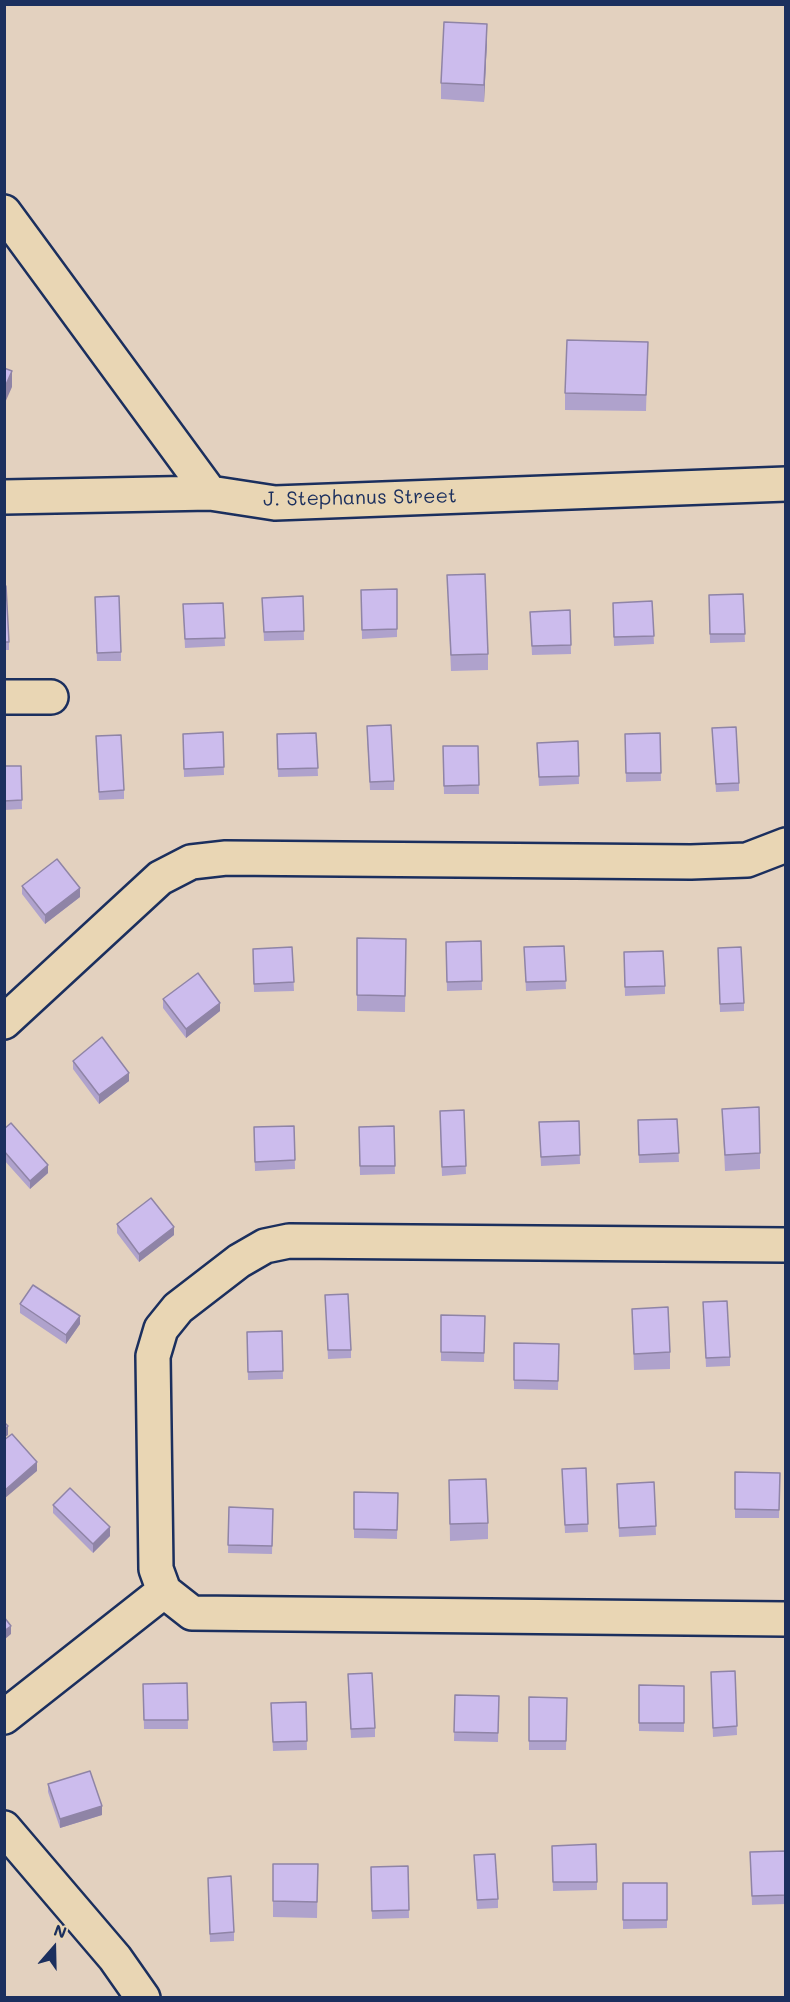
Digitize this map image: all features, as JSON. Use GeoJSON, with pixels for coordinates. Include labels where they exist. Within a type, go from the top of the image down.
{"type":"FeatureCollection","features":[{"type":"Feature","properties":{"kind":"street"},"geometry":{"type":"LineString","coordinates":[[4,212],[210,493]]}},
{"type":"Feature","properties":{"kind":"street","name":"J. Stephanus Street"},"geometry":{"type":"LineString","coordinates":[[4,497],[210,493],[275,502],[786,484]]}},
{"type":"Feature","properties":{"kind":"street"},"geometry":{"type":"LineString","coordinates":[[4,698],[51,697]]}},
{"type":"Feature","properties":{"kind":"street"},"geometry":{"type":"LineString","coordinates":[[4,1022],[160,878],[191,862],[226,858],[713,861],[747,860],[786,845]]}},
{"type":"Feature","properties":{"kind":"street"},"geometry":{"type":"LineString","coordinates":[[786,1245],[289,1241],[265,1246],[248,1256],[178,1308],[161,1329],[153,1356],[156,1569],[164,1591],[192,1612],[786,1619]]}},
{"type":"Feature","properties":{"kind":"street"},"geometry":{"type":"LineString","coordinates":[[4,1717],[164,1591]]}},
{"type":"Feature","properties":{"kind":"street"},"geometry":{"type":"LineString","coordinates":[[4,1828],[115,1958],[143,1998]]}},
{"type":"Feature","properties":{"kind":"building"},"geometry":{"type":"Polygon","coordinates":[[[444,22],[487,24],[484,85],[441,83],[444,22]]]}},
{"type":"Feature","properties":{"kind":"building"},"geometry":{"type":"Polygon","coordinates":[[[567,340],[648,342],[646,395],[565,393],[567,340]]]}},
{"type":"Feature","properties":{"kind":"building"},"geometry":{"type":"Polygon","coordinates":[[[4,368],[12,371],[4,389],[4,368]]]}},
{"type":"Feature","properties":{"kind":"building"},"geometry":{"type":"Polygon","coordinates":[[[485,574],[488,654],[451,655],[447,575],[485,574]]]}},
{"type":"Feature","properties":{"kind":"building"},"geometry":{"type":"Polygon","coordinates":[[[4,586],[6,586],[9,642],[4,642],[4,586]]]}},
{"type":"Feature","properties":{"kind":"building"},"geometry":{"type":"Polygon","coordinates":[[[397,589],[397,629],[362,630],[361,590],[397,589]]]}},
{"type":"Feature","properties":{"kind":"building"},"geometry":{"type":"Polygon","coordinates":[[[743,594],[745,634],[710,634],[709,595],[743,594]]]}},
{"type":"Feature","properties":{"kind":"building"},"geometry":{"type":"Polygon","coordinates":[[[119,596],[121,652],[97,653],[95,597],[119,596]]]}},
{"type":"Feature","properties":{"kind":"building"},"geometry":{"type":"Polygon","coordinates":[[[303,596],[304,631],[264,632],[262,598],[303,596]]]}},
{"type":"Feature","properties":{"kind":"building"},"geometry":{"type":"Polygon","coordinates":[[[652,601],[654,636],[614,637],[613,603],[652,601]]]}},
{"type":"Feature","properties":{"kind":"building"},"geometry":{"type":"Polygon","coordinates":[[[223,603],[225,638],[185,639],[183,604],[223,603]]]}},
{"type":"Feature","properties":{"kind":"building"},"geometry":{"type":"Polygon","coordinates":[[[570,610],[571,645],[532,646],[530,612],[570,610]]]}},
{"type":"Feature","properties":{"kind":"building"},"geometry":{"type":"Polygon","coordinates":[[[391,725],[394,781],[370,782],[367,726],[391,725]]]}},
{"type":"Feature","properties":{"kind":"building"},"geometry":{"type":"Polygon","coordinates":[[[736,727],[739,783],[716,784],[712,728],[736,727]]]}},
{"type":"Feature","properties":{"kind":"building"},"geometry":{"type":"Polygon","coordinates":[[[223,732],[224,767],[184,769],[183,734],[223,732]]]}},
{"type":"Feature","properties":{"kind":"building"},"geometry":{"type":"Polygon","coordinates":[[[316,733],[318,768],[278,769],[277,734],[316,733]]]}},
{"type":"Feature","properties":{"kind":"building"},"geometry":{"type":"Polygon","coordinates":[[[660,733],[661,773],[626,773],[625,734],[660,733]]]}},
{"type":"Feature","properties":{"kind":"building"},"geometry":{"type":"Polygon","coordinates":[[[121,735],[124,790],[99,792],[96,736],[121,735]]]}},
{"type":"Feature","properties":{"kind":"building"},"geometry":{"type":"Polygon","coordinates":[[[578,741],[579,776],[539,777],[537,743],[578,741]]]}},
{"type":"Feature","properties":{"kind":"building"},"geometry":{"type":"Polygon","coordinates":[[[443,746],[478,746],[479,785],[444,786],[443,746]]]}},
{"type":"Feature","properties":{"kind":"building"},"geometry":{"type":"Polygon","coordinates":[[[4,766],[21,766],[22,800],[4,801],[4,766]]]}},
{"type":"Feature","properties":{"kind":"building"},"geometry":{"type":"Polygon","coordinates":[[[57,859],[80,888],[45,915],[22,886],[57,859]]]}},
{"type":"Feature","properties":{"kind":"building"},"geometry":{"type":"Polygon","coordinates":[[[357,938],[406,939],[405,996],[357,995],[357,938]]]}},
{"type":"Feature","properties":{"kind":"building"},"geometry":{"type":"Polygon","coordinates":[[[481,941],[482,981],[447,982],[446,942],[481,941]]]}},
{"type":"Feature","properties":{"kind":"building"},"geometry":{"type":"Polygon","coordinates":[[[564,946],[566,981],[526,982],[524,947],[564,946]]]}},
{"type":"Feature","properties":{"kind":"building"},"geometry":{"type":"Polygon","coordinates":[[[292,947],[294,982],[254,984],[253,949],[292,947]]]}},
{"type":"Feature","properties":{"kind":"building"},"geometry":{"type":"Polygon","coordinates":[[[741,947],[744,1003],[720,1004],[718,948],[741,947]]]}},
{"type":"Feature","properties":{"kind":"building"},"geometry":{"type":"Polygon","coordinates":[[[663,951],[665,986],[625,987],[624,952],[663,951]]]}},
{"type":"Feature","properties":{"kind":"building"},"geometry":{"type":"Polygon","coordinates":[[[198,973],[220,1003],[186,1029],[163,999],[198,973]]]}},
{"type":"Feature","properties":{"kind":"building"},"geometry":{"type":"Polygon","coordinates":[[[102,1037],[129,1073],[99,1095],[73,1061],[102,1037]]]}},
{"type":"Feature","properties":{"kind":"building"},"geometry":{"type":"Polygon","coordinates":[[[759,1107],[760,1153],[725,1155],[722,1109],[759,1107]]]}},
{"type":"Feature","properties":{"kind":"building"},"geometry":{"type":"Polygon","coordinates":[[[464,1110],[466,1166],[442,1167],[440,1111],[464,1110]]]}},
{"type":"Feature","properties":{"kind":"building"},"geometry":{"type":"Polygon","coordinates":[[[677,1119],[679,1153],[639,1155],[638,1120],[677,1119]]]}},
{"type":"Feature","properties":{"kind":"building"},"geometry":{"type":"Polygon","coordinates":[[[579,1121],[580,1155],[541,1157],[539,1122],[579,1121]]]}},
{"type":"Feature","properties":{"kind":"building"},"geometry":{"type":"Polygon","coordinates":[[[11,1123],[48,1165],[30,1181],[4,1151],[4,1129],[11,1123]]]}},
{"type":"Feature","properties":{"kind":"building"},"geometry":{"type":"Polygon","coordinates":[[[294,1126],[295,1160],[255,1162],[254,1127],[294,1126]]]}},
{"type":"Feature","properties":{"kind":"building"},"geometry":{"type":"Polygon","coordinates":[[[394,1126],[395,1166],[360,1166],[359,1127],[394,1126]]]}},
{"type":"Feature","properties":{"kind":"building"},"geometry":{"type":"Polygon","coordinates":[[[151,1198],[174,1227],[139,1254],[117,1224],[151,1198]]]}},
{"type":"Feature","properties":{"kind":"building"},"geometry":{"type":"Polygon","coordinates":[[[33,1285],[80,1316],[66,1335],[20,1304],[33,1285]]]}},
{"type":"Feature","properties":{"kind":"building"},"geometry":{"type":"Polygon","coordinates":[[[348,1294],[351,1350],[328,1350],[325,1295],[348,1294]]]}},
{"type":"Feature","properties":{"kind":"building"},"geometry":{"type":"Polygon","coordinates":[[[727,1301],[730,1357],[706,1358],[703,1302],[727,1301]]]}},
{"type":"Feature","properties":{"kind":"building"},"geometry":{"type":"Polygon","coordinates":[[[668,1307],[670,1352],[634,1354],[632,1309],[668,1307]]]}},
{"type":"Feature","properties":{"kind":"building"},"geometry":{"type":"Polygon","coordinates":[[[441,1315],[485,1316],[484,1353],[441,1352],[441,1315]]]}},
{"type":"Feature","properties":{"kind":"building"},"geometry":{"type":"Polygon","coordinates":[[[282,1331],[283,1371],[248,1372],[247,1332],[282,1331]]]}},
{"type":"Feature","properties":{"kind":"building"},"geometry":{"type":"Polygon","coordinates":[[[514,1343],[559,1344],[558,1381],[514,1380],[514,1343]]]}},
{"type":"Feature","properties":{"kind":"building"},"geometry":{"type":"Polygon","coordinates":[[[12,1434],[37,1462],[4,1491],[4,1440],[12,1434]]]}},
{"type":"Feature","properties":{"kind":"building"},"geometry":{"type":"Polygon","coordinates":[[[586,1468],[588,1524],[565,1525],[562,1469],[586,1468]]]}},
{"type":"Feature","properties":{"kind":"building"},"geometry":{"type":"Polygon","coordinates":[[[735,1472],[780,1473],[779,1510],[735,1509],[735,1472]]]}},
{"type":"Feature","properties":{"kind":"building"},"geometry":{"type":"Polygon","coordinates":[[[486,1479],[488,1523],[450,1524],[449,1480],[486,1479]]]}},
{"type":"Feature","properties":{"kind":"building"},"geometry":{"type":"Polygon","coordinates":[[[654,1482],[656,1526],[619,1528],[617,1484],[654,1482]]]}},
{"type":"Feature","properties":{"kind":"building"},"geometry":{"type":"Polygon","coordinates":[[[70,1488],[110,1527],[93,1544],[53,1505],[70,1488]]]}},
{"type":"Feature","properties":{"kind":"building"},"geometry":{"type":"Polygon","coordinates":[[[354,1492],[398,1493],[397,1530],[354,1529],[354,1492]]]}},
{"type":"Feature","properties":{"kind":"building"},"geometry":{"type":"Polygon","coordinates":[[[229,1507],[273,1509],[272,1546],[228,1545],[229,1507]]]}},
{"type":"Feature","properties":{"kind":"building"},"geometry":{"type":"Polygon","coordinates":[[[4,1617],[11,1626],[4,1631],[4,1617]]]}},
{"type":"Feature","properties":{"kind":"building"},"geometry":{"type":"Polygon","coordinates":[[[735,1671],[737,1726],[713,1728],[711,1672],[735,1671]]]}},
{"type":"Feature","properties":{"kind":"building"},"geometry":{"type":"Polygon","coordinates":[[[372,1673],[375,1728],[351,1729],[348,1674],[372,1673]]]}},
{"type":"Feature","properties":{"kind":"building"},"geometry":{"type":"Polygon","coordinates":[[[187,1683],[188,1720],[144,1720],[143,1684],[187,1683]]]}},
{"type":"Feature","properties":{"kind":"building"},"geometry":{"type":"Polygon","coordinates":[[[639,1685],[684,1686],[684,1723],[639,1723],[639,1685]]]}},
{"type":"Feature","properties":{"kind":"building"},"geometry":{"type":"Polygon","coordinates":[[[455,1695],[499,1696],[498,1733],[454,1732],[455,1695]]]}},
{"type":"Feature","properties":{"kind":"building"},"geometry":{"type":"Polygon","coordinates":[[[529,1697],[567,1698],[566,1741],[529,1741],[529,1697]]]}},
{"type":"Feature","properties":{"kind":"building"},"geometry":{"type":"Polygon","coordinates":[[[306,1702],[307,1741],[273,1742],[271,1703],[306,1702]]]}},
{"type":"Feature","properties":{"kind":"building"},"geometry":{"type":"Polygon","coordinates":[[[90,1771],[102,1806],[60,1819],[48,1784],[90,1771]]]}},
{"type":"Feature","properties":{"kind":"building"},"geometry":{"type":"Polygon","coordinates":[[[596,1844],[597,1882],[553,1882],[552,1846],[596,1844]]]}},
{"type":"Feature","properties":{"kind":"building"},"geometry":{"type":"Polygon","coordinates":[[[786,1851],[786,1895],[752,1896],[750,1852],[786,1851]]]}},
{"type":"Feature","properties":{"kind":"building"},"geometry":{"type":"Polygon","coordinates":[[[495,1854],[498,1899],[477,1900],[474,1855],[495,1854]]]}},
{"type":"Feature","properties":{"kind":"building"},"geometry":{"type":"Polygon","coordinates":[[[273,1864],[318,1864],[317,1902],[273,1901],[273,1864]]]}},
{"type":"Feature","properties":{"kind":"building"},"geometry":{"type":"Polygon","coordinates":[[[408,1866],[409,1910],[372,1911],[371,1867],[408,1866]]]}},
{"type":"Feature","properties":{"kind":"building"},"geometry":{"type":"Polygon","coordinates":[[[231,1876],[234,1932],[210,1934],[208,1878],[231,1876]]]}},
{"type":"Feature","properties":{"kind":"building"},"geometry":{"type":"Polygon","coordinates":[[[623,1883],[667,1883],[667,1920],[623,1920],[623,1883]]]}}]}
